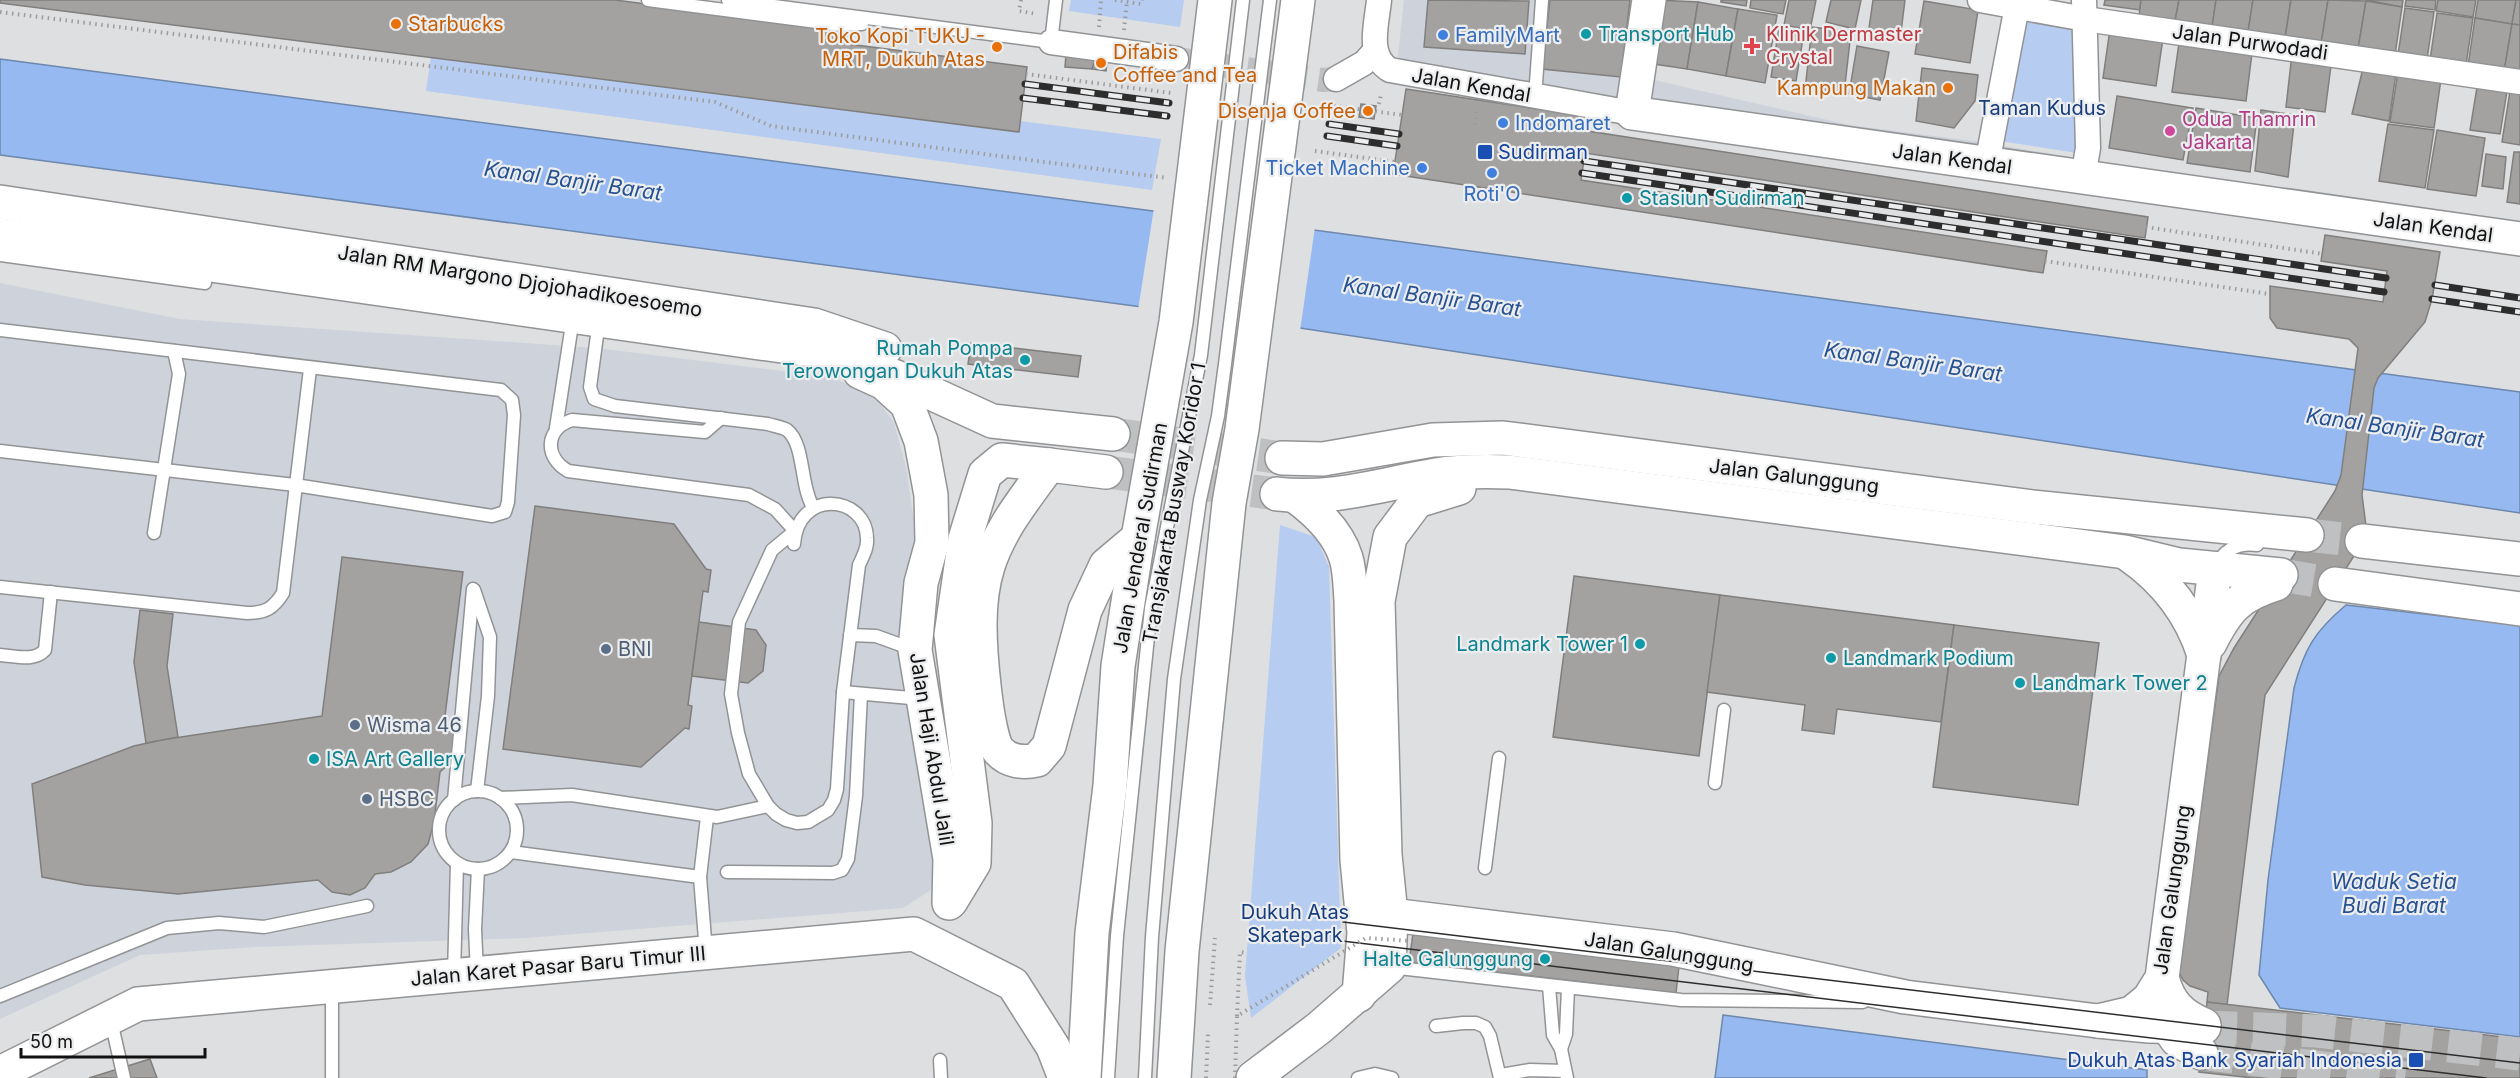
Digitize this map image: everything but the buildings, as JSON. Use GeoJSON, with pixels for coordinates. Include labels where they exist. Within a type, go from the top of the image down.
{"type":"FeatureCollection","features":[{"type":"Feature","properties":{"kind":"main road","name":"Jalan Jenderal Sudirman"},"geometry":{"type":"LineString","coordinates":[[1084,1078],[1092,933],[1110,786],[1118,666],[1176,322],[1215,0]]}},
{"type":"Feature","properties":{"kind":"main road"},"geometry":{"type":"LineString","coordinates":[[1174,1078],[1182,951],[1229,503],[1242,429],[1298,0]]}},
{"type":"Feature","properties":{"kind":"main road"},"geometry":{"type":"LineString","coordinates":[[1632,113],[1648,1]]}},
{"type":"Feature","properties":{"kind":"main road","name":"Jalan Kendal"},"geometry":{"type":"LineString","coordinates":[[1632,113],[2520,239]]}},
{"type":"Feature","properties":{"kind":"main road","name":"Jalan RM Margono Djojohadikoesoemo"},"geometry":{"type":"LineString","coordinates":[[0,202],[588,305],[810,350],[852,361],[896,377],[992,421],[1032,427]]}},
{"type":"Feature","properties":{"kind":"main road","name":"Jalan RM Margono Djojohadikoesoemo"},"geometry":{"type":"LineString","coordinates":[[0,235],[588,305],[769,318],[814,325],[882,348],[1032,427]]}},
{"type":"Feature","properties":{"kind":"main road","name":"Jalan Haji Abdul Jalil"},"geometry":{"type":"LineString","coordinates":[[769,318],[810,350],[884,382],[907,404],[921,441],[931,495],[932,543],[921,583],[915,650],[950,859],[949,903]]}},
{"type":"Feature","properties":{"kind":"main road"},"geometry":{"type":"LineString","coordinates":[[1032,427],[1113,434]]}},
{"type":"Feature","properties":{"kind":"main road","name":"Jalan Galunggung"},"geometry":{"type":"LineString","coordinates":[[1282,458],[1323,459],[1433,440],[1503,438],[2032,507],[2214,524],[2287,557]]}},
{"type":"Feature","properties":{"kind":"main road","name":"Jalan Haji Abdul Jalil"},"geometry":{"type":"LineString","coordinates":[[914,934],[949,903],[974,863],[975,823],[951,635],[965,539],[985,474],[1002,460],[1049,465]]}},
{"type":"Feature","properties":{"kind":"main road"},"geometry":{"type":"LineString","coordinates":[[1106,472],[1049,465],[1001,535],[988,568],[981,603],[980,628],[991,733],[996,746],[1006,757],[1019,761],[1037,759],[1049,746],[1085,610],[1106,565],[1138,538]]}},
{"type":"Feature","properties":{"kind":"main road","name":"Jalan Galunggung"},"geometry":{"type":"LineString","coordinates":[[1359,995],[1364,954],[1374,924],[1385,855],[1368,750],[1347,559],[1325,521],[1286,495],[1333,495],[1436,475],[1474,471],[1509,472],[2125,552],[2179,565],[2216,560],[2287,557]]}},
{"type":"Feature","properties":{"kind":"main road","name":"Jalan Galunggung"},"geometry":{"type":"LineString","coordinates":[[1368,750],[1378,601],[1390,537],[1417,501],[1509,472]]}},
{"type":"Feature","properties":{"kind":"main road"},"geometry":{"type":"LineString","coordinates":[[2362,541],[2520,559]]}},
{"type":"Feature","properties":{"kind":"main road"},"geometry":{"type":"LineString","coordinates":[[2125,552],[2148,568],[2176,600],[2195,632],[2204,655]]}},
{"type":"Feature","properties":{"kind":"main road"},"geometry":{"type":"LineString","coordinates":[[2204,655],[2229,610],[2287,557]]}},
{"type":"Feature","properties":{"kind":"main road","name":"Jalan Galunggung"},"geometry":{"type":"LineString","coordinates":[[1374,924],[1673,949],[1870,991],[1945,1003],[2098,1021],[2132,1013],[2149,999],[2162,978],[2216,560]]}},
{"type":"Feature","properties":{"kind":"main road"},"geometry":{"type":"LineString","coordinates":[[2336,584],[2520,609]]}},
{"type":"Feature","properties":{"kind":"main road","name":"Jalan Galunggung"},"geometry":{"type":"LineString","coordinates":[[1374,924],[1389,967]]}},
{"type":"Feature","properties":{"kind":"main road"},"geometry":{"type":"LineString","coordinates":[[914,934],[1013,984],[1053,1047],[1065,1078]]}},
{"type":"Feature","properties":{"kind":"main road","name":"Jalan Karet Pasar Baru Timur III"},"geometry":{"type":"LineString","coordinates":[[0,1073],[138,1004],[914,934]]}},
{"type":"Feature","properties":{"kind":"main road"},"geometry":{"type":"LineString","coordinates":[[1253,1078],[1359,995],[1389,967]]}},
{"type":"Feature","properties":{"kind":"main road"},"geometry":{"type":"LineString","coordinates":[[2162,978],[2160,1001],[2166,1027]]}},
{"type":"Feature","properties":{"kind":"main road"},"geometry":{"type":"LineString","coordinates":[[2098,1021],[2166,1027],[2203,1035],[2176,1009],[2162,978]]}},
{"type":"Feature","properties":{"kind":"street"},"geometry":{"type":"LineString","coordinates":[[1335,79],[1364,63],[1380,59],[1379,0]]}},
{"type":"Feature","properties":{"kind":"street","name":"Jalan Purwodadi"},"geometry":{"type":"LineString","coordinates":[[1980,0],[2017,6],[2084,10],[2520,82]]}},
{"type":"Feature","properties":{"kind":"street"},"geometry":{"type":"LineString","coordinates":[[1987,164],[2017,6]]}},
{"type":"Feature","properties":{"kind":"street"},"geometry":{"type":"LineString","coordinates":[[2083,177],[2088,148],[2084,10]]}},
{"type":"Feature","properties":{"kind":"street"},"geometry":{"type":"LineString","coordinates":[[1051,42],[1176,59]]}},
{"type":"Feature","properties":{"kind":"street","name":"Jalan Kendal"},"geometry":{"type":"LineString","coordinates":[[1380,59],[1395,71],[1632,113]]}},
{"type":"Feature","properties":{"kind":"lane"},"geometry":{"type":"LineString","coordinates":[[648,0],[840,25],[878,21]]}},
{"type":"Feature","properties":{"kind":"lane"},"geometry":{"type":"LineString","coordinates":[[728,0],[1051,42],[1056,0]]}},
{"type":"Feature","properties":{"kind":"lane","name":"Transjakarta Busway Koridor 1"},"geometry":{"type":"LineString","coordinates":[[1108,1078],[1118,936],[1151,608],[1201,355],[1243,0]]}},
{"type":"Feature","properties":{"kind":"lane","name":"Transjakarta Busway Koridor 1"},"geometry":{"type":"LineString","coordinates":[[1145,1078],[1152,937],[1174,679],[1200,500],[1218,416],[1270,0]]}},
{"type":"Feature","properties":{"kind":"lane"},"geometry":{"type":"LineString","coordinates":[[1535,97],[1542,0]]}},
{"type":"Feature","properties":{"kind":"lane"},"geometry":{"type":"LineString","coordinates":[[0,255],[205,283]]}},
{"type":"Feature","properties":{"kind":"lane"},"geometry":{"type":"LineString","coordinates":[[588,305],[590,387],[594,399],[615,406],[721,418],[786,429],[796,442],[806,496],[813,507]]}},
{"type":"Feature","properties":{"kind":"lane"},"geometry":{"type":"LineString","coordinates":[[588,305],[552,437],[553,457],[558,466],[568,471],[749,495],[775,509],[795,531]]}},
{"type":"Feature","properties":{"kind":"lane"},"geometry":{"type":"LineString","coordinates":[[0,330],[310,369],[501,390],[512,399],[514,415],[508,502],[505,512],[492,516],[295,486],[0,450]]}},
{"type":"Feature","properties":{"kind":"lane"},"geometry":{"type":"LineString","coordinates":[[154,533],[179,374],[174,351]]}},
{"type":"Feature","properties":{"kind":"lane"},"geometry":{"type":"LineString","coordinates":[[179,374],[195,354]]}},
{"type":"Feature","properties":{"kind":"lane"},"geometry":{"type":"LineString","coordinates":[[0,587],[262,613],[274,607],[283,593],[310,369]]}},
{"type":"Feature","properties":{"kind":"lane"},"geometry":{"type":"LineString","coordinates":[[556,428],[564,423],[583,420],[705,432],[721,418]]}},
{"type":"Feature","properties":{"kind":"lane"},"geometry":{"type":"LineString","coordinates":[[794,544],[799,520],[813,507],[840,504],[859,516],[865,526],[867,537],[866,549],[859,565],[843,692],[837,789],[828,810],[808,822],[797,823],[786,820],[768,806],[749,774],[730,694],[739,622],[772,550],[795,531]]}},
{"type":"Feature","properties":{"kind":"lane"},"geometry":{"type":"LineString","coordinates":[[2246,544],[2287,557]]}},
{"type":"Feature","properties":{"kind":"lane"},"geometry":{"type":"LineString","coordinates":[[2216,560],[2234,547],[2246,544],[2287,557]]}},
{"type":"Feature","properties":{"kind":"lane"},"geometry":{"type":"LineString","coordinates":[[2125,552],[2174,551]]}},
{"type":"Feature","properties":{"kind":"lane"},"geometry":{"type":"LineString","coordinates":[[454,800],[473,589],[490,636],[488,696],[477,791]]}},
{"type":"Feature","properties":{"kind":"lane"},"geometry":{"type":"LineString","coordinates":[[0,656],[34,658],[45,650],[51,592]]}},
{"type":"Feature","properties":{"kind":"lane"},"geometry":{"type":"LineString","coordinates":[[850,635],[876,636],[915,650]]}},
{"type":"Feature","properties":{"kind":"lane"},"geometry":{"type":"LineString","coordinates":[[843,692],[923,699]]}},
{"type":"Feature","properties":{"kind":"lane"},"geometry":{"type":"LineString","coordinates":[[727,872],[833,873],[842,870],[848,859],[856,796],[861,694]]}},
{"type":"Feature","properties":{"kind":"lane"},"geometry":{"type":"LineString","coordinates":[[1715,783],[1724,710]]}},
{"type":"Feature","properties":{"kind":"lane"},"geometry":{"type":"LineString","coordinates":[[1485,868],[1499,758]]}},
{"type":"Feature","properties":{"kind":"lane"},"geometry":{"type":"LineString","coordinates":[[477,791],[500,798],[509,806],[518,829],[511,852],[503,861],[492,867],[478,869],[467,868],[448,855],[442,844],[440,832],[446,809],[454,800],[477,791]]}},
{"type":"Feature","properties":{"kind":"lane"},"geometry":{"type":"LineString","coordinates":[[500,798],[572,795],[707,817],[768,806]]}},
{"type":"Feature","properties":{"kind":"lane"},"geometry":{"type":"LineString","coordinates":[[706,953],[700,877],[707,817]]}},
{"type":"Feature","properties":{"kind":"lane"},"geometry":{"type":"LineString","coordinates":[[511,852],[700,877]]}},
{"type":"Feature","properties":{"kind":"lane"},"geometry":{"type":"LineString","coordinates":[[457,863],[465,975]]}},
{"type":"Feature","properties":{"kind":"lane"},"geometry":{"type":"LineString","coordinates":[[465,975],[475,929],[478,869]]}},
{"type":"Feature","properties":{"kind":"lane"},"geometry":{"type":"LineString","coordinates":[[0,996],[167,928],[219,923],[264,927],[367,906]]}},
{"type":"Feature","properties":{"kind":"lane","name":"Jalan Galunggung"},"geometry":{"type":"LineString","coordinates":[[1389,967],[1568,988],[1713,1001],[1945,1003]]}},
{"type":"Feature","properties":{"kind":"lane"},"geometry":{"type":"LineString","coordinates":[[332,986],[332,1078]]}},
{"type":"Feature","properties":{"kind":"lane"},"geometry":{"type":"LineString","coordinates":[[1436,1026],[1476,1023],[1485,1027],[1490,1036],[1501,1077],[1530,1070],[1566,1075],[1561,1049],[1552,1035],[1550,986]]}},
{"type":"Feature","properties":{"kind":"lane"},"geometry":{"type":"LineString","coordinates":[[1561,1049],[1566,1034],[1568,988]]}},
{"type":"Feature","properties":{"kind":"lane"},"geometry":{"type":"LineString","coordinates":[[111,1018],[124,1078]]}},
{"type":"Feature","properties":{"kind":"lane"},"geometry":{"type":"LineString","coordinates":[[940,1060],[941,1078]]}},
{"type":"Feature","properties":{"kind":"lane"},"geometry":{"type":"LineString","coordinates":[[1358,1078],[1375,1074],[1392,1078]]}},
{"type":"Feature","properties":{"kind":"path"},"geometry":{"type":"LineString","coordinates":[[1021,0],[1019,11],[1041,14]]}},
{"type":"Feature","properties":{"kind":"path"},"geometry":{"type":"LineString","coordinates":[[1115,0],[1141,4],[1142,0]]}},
{"type":"Feature","properties":{"kind":"path"},"geometry":{"type":"LineString","coordinates":[[1124,32],[1127,1]]}},
{"type":"Feature","properties":{"kind":"path"},"geometry":{"type":"LineString","coordinates":[[0,12],[715,102],[771,126],[1170,178]]}},
{"type":"Feature","properties":{"kind":"path"},"geometry":{"type":"LineString","coordinates":[[1026,74],[1171,93]]}},
{"type":"Feature","properties":{"kind":"path"},"geometry":{"type":"LineString","coordinates":[[1379,104],[1381,95]]}},
{"type":"Feature","properties":{"kind":"path"},"geometry":{"type":"LineString","coordinates":[[1322,104],[1402,115]]}},
{"type":"Feature","properties":{"kind":"path"},"geometry":{"type":"LineString","coordinates":[[1315,151],[1395,162]]}},
{"type":"Feature","properties":{"kind":"path"},"geometry":{"type":"LineString","coordinates":[[2146,227],[2323,254]]}},
{"type":"Feature","properties":{"kind":"path"},"geometry":{"type":"LineString","coordinates":[[2045,261],[2270,294]]}},
{"type":"Feature","properties":{"kind":"path"},"geometry":{"type":"LineString","coordinates":[[1238,1016],[1374,924],[1412,941]]}},
{"type":"Feature","properties":{"kind":"path"},"geometry":{"type":"LineString","coordinates":[[1235,1078],[1240,952],[1247,952]]}},
{"type":"Feature","properties":{"kind":"shaded area"},"geometry":{"type":"Polygon","coordinates":[[[1404,0],[1647,0],[1637,76],[1849,125],[1974,141],[2198,178],[2307,190],[2520,221],[2520,247],[1401,66],[1398,55],[1404,0]]]}},
{"type":"Feature","properties":{"kind":"shaded area"},"geometry":{"type":"Polygon","coordinates":[[[0,283],[180,319],[596,348],[831,377],[875,396],[894,423],[906,467],[915,529],[909,637],[939,866],[931,890],[903,908],[526,938],[255,947],[140,955],[0,1019],[0,283]]]}},
{"type":"Feature","properties":{"kind":"green space"},"geometry":{"type":"Polygon","coordinates":[[[1071,0],[1184,0],[1180,27],[1069,11],[1071,0]]]}},
{"type":"Feature","properties":{"kind":"green space","name":"Taman Kudus"},"geometry":{"type":"Polygon","coordinates":[[[2021,16],[2076,25],[2077,153],[2000,141],[2021,16]]]}},
{"type":"Feature","properties":{"kind":"green space"},"geometry":{"type":"Polygon","coordinates":[[[431,57],[1019,131],[1020,121],[1161,139],[1152,190],[426,91],[431,57]]]}},
{"type":"Feature","properties":{"kind":"green space","name":"Dukuh Atas Skatepark"},"geometry":{"type":"Polygon","coordinates":[[[1280,525],[1316,537],[1329,567],[1341,948],[1251,1018],[1245,976],[1280,525]]]}},
{"type":"Feature","properties":{"kind":"water","name":"Kanal Banjir Barat"},"geometry":{"type":"Polygon","coordinates":[[[0,59],[1153,211],[1314,230],[2520,392],[2520,513],[1300,328],[0,155],[0,59]]]}},
{"type":"Feature","properties":{"kind":"water","name":"Waduk Setia Budi Barat"},"geometry":{"type":"Polygon","coordinates":[[[2346,605],[2520,625],[2520,1037],[2280,1008],[2259,975],[2268,880],[2294,688],[2302,662],[2312,642],[2326,623],[2346,605]]]}},
{"type":"Feature","properties":{"kind":"water"},"geometry":{"type":"Polygon","coordinates":[[[1723,1015],[2147,1070],[2147,1078],[1715,1078],[1723,1015]]]}},
{"type":"Feature","properties":{"kind":"pier"},"geometry":{"type":"Polygon","coordinates":[[[1154,208],[1315,227],[1300,331],[1138,310],[1154,208]]]}},
{"type":"Feature","properties":{"kind":"tunnel"},"geometry":{"type":"LineString","coordinates":[[1176,59],[1323,80],[1336,79]]}},
{"type":"Feature","properties":{"kind":"tunnel"},"geometry":{"type":"LineString","coordinates":[[1113,434],[1282,458]]}},
{"type":"Feature","properties":{"kind":"tunnel"},"geometry":{"type":"LineString","coordinates":[[1106,472],[1277,494]]}},
{"type":"Feature","properties":{"kind":"tunnel"},"geometry":{"type":"LineString","coordinates":[[2307,535],[2362,541]]}},
{"type":"Feature","properties":{"kind":"tunnel"},"geometry":{"type":"LineString","coordinates":[[2281,575],[2335,584]]}},
{"type":"Feature","properties":{"kind":"tunnel"},"geometry":{"type":"LineString","coordinates":[[2204,1027],[2317,1031],[2520,1054]]}},
{"type":"Feature","properties":{"kind":"tunnel"},"geometry":{"type":"LineString","coordinates":[[2201,1053],[2405,1078]]}},
{"type":"Feature","properties":{"kind":"tram line"},"geometry":{"type":"LineString","coordinates":[[1343,922],[2520,1063]]}},
{"type":"Feature","properties":{"kind":"tram line"},"geometry":{"type":"LineString","coordinates":[[1342,941],[2486,1078]]}},
{"type":"Feature","properties":{"kind":"railway"},"geometry":{"type":"LineString","coordinates":[[1025,84],[1169,103]]}},
{"type":"Feature","properties":{"kind":"railway"},"geometry":{"type":"LineString","coordinates":[[1023,98],[1167,116]]}},
{"type":"Feature","properties":{"kind":"railway"},"geometry":{"type":"LineString","coordinates":[[1329,124],[1399,134]]}},
{"type":"Feature","properties":{"kind":"railway"},"geometry":{"type":"LineString","coordinates":[[1327,136],[1397,146]]}},
{"type":"Feature","properties":{"kind":"railway"},"geometry":{"type":"LineString","coordinates":[[1584,161],[2386,278]]}},
{"type":"Feature","properties":{"kind":"railway"},"geometry":{"type":"LineString","coordinates":[[1582,173],[2384,292]]}},
{"type":"Feature","properties":{"kind":"railway"},"geometry":{"type":"LineString","coordinates":[[2435,285],[2520,298]]}},
{"type":"Feature","properties":{"kind":"railway"},"geometry":{"type":"LineString","coordinates":[[2432,299],[2520,312]]}},
{"type":"Feature","properties":{"kind":"place","name":"Starbucks"},"geometry":{"type":"Point","coordinates":[396,24]}},
{"type":"Feature","properties":{"kind":"place","name":"Transport Hub"},"geometry":{"type":"Point","coordinates":[1586,34]}},
{"type":"Feature","properties":{"kind":"place","name":"FamilyMart"},"geometry":{"type":"Point","coordinates":[1443,35]}},
{"type":"Feature","properties":{"kind":"place","name":"Klinik Dermaster Crystal"},"geometry":{"type":"Point","coordinates":[1752,46]}},
{"type":"Feature","properties":{"kind":"place","name":"Toko Kopi TUKU - MRT, Dukuh Atas"},"geometry":{"type":"Point","coordinates":[997,47]}},
{"type":"Feature","properties":{"kind":"place","name":"Difabis Coffee and Tea"},"geometry":{"type":"Point","coordinates":[1101,63]}},
{"type":"Feature","properties":{"kind":"place","name":"Kampung Makan"},"geometry":{"type":"Point","coordinates":[1948,88]}},
{"type":"Feature","properties":{"kind":"place","name":"Disenja Coffee"},"geometry":{"type":"Point","coordinates":[1368,111]}},
{"type":"Feature","properties":{"kind":"place","name":"Indomaret"},"geometry":{"type":"Point","coordinates":[1503,123]}},
{"type":"Feature","properties":{"kind":"place","name":"Odua Thamrin Jakarta"},"geometry":{"type":"Point","coordinates":[2170,131]}},
{"type":"Feature","properties":{"kind":"place","name":"Sudirman"},"geometry":{"type":"Point","coordinates":[1485,152]}},
{"type":"Feature","properties":{"kind":"place","name":"Ticket Machine"},"geometry":{"type":"Point","coordinates":[1422,168]}},
{"type":"Feature","properties":{"kind":"place","name":"Roti'O"},"geometry":{"type":"Point","coordinates":[1492,173]}},
{"type":"Feature","properties":{"kind":"place","name":"Stasiun Sudirman"},"geometry":{"type":"Point","coordinates":[1627,198]}},
{"type":"Feature","properties":{"kind":"place","name":"Rumah Pompa Terowongan Dukuh Atas"},"geometry":{"type":"Point","coordinates":[1025,360]}},
{"type":"Feature","properties":{"kind":"place","name":"Landmark Tower 1"},"geometry":{"type":"Point","coordinates":[1640,644]}},
{"type":"Feature","properties":{"kind":"place","name":"BNI"},"geometry":{"type":"Point","coordinates":[606,649]}},
{"type":"Feature","properties":{"kind":"place","name":"Landmark Podium"},"geometry":{"type":"Point","coordinates":[1831,658]}},
{"type":"Feature","properties":{"kind":"place","name":"Landmark Tower 2"},"geometry":{"type":"Point","coordinates":[2020,683]}},
{"type":"Feature","properties":{"kind":"place","name":"Wisma 46"},"geometry":{"type":"Point","coordinates":[355,725]}},
{"type":"Feature","properties":{"kind":"place","name":"ISA Art Gallery"},"geometry":{"type":"Point","coordinates":[314,759]}},
{"type":"Feature","properties":{"kind":"place","name":"HSBC"},"geometry":{"type":"Point","coordinates":[367,799]}},
{"type":"Feature","properties":{"kind":"place","name":"Halte Galunggung"},"geometry":{"type":"Point","coordinates":[1545,959]}},
{"type":"Feature","properties":{"kind":"place","name":"Dukuh Atas Bank Syariah Indonesia"},"geometry":{"type":"Point","coordinates":[2416,1060]}}]}
